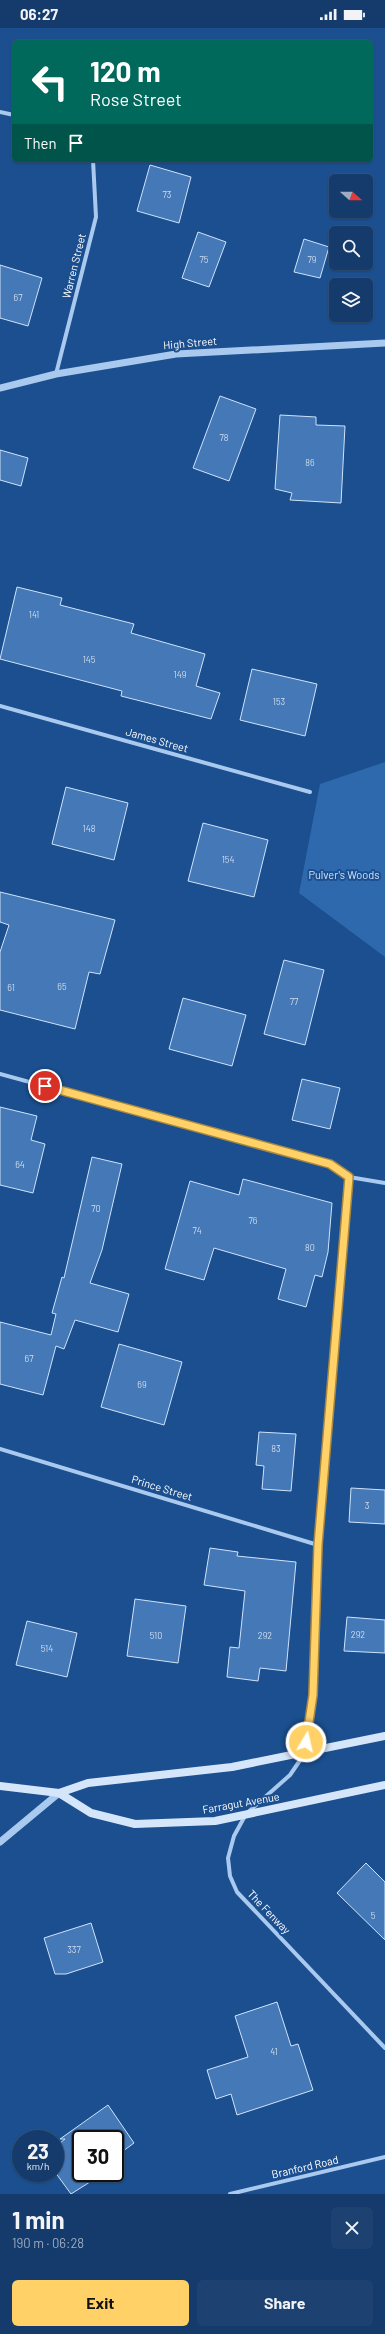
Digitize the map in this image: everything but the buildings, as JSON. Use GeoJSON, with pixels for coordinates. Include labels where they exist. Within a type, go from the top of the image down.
{"type":"FeatureCollection","features":[{"type":"Feature","properties":{"kind":"main road"},"geometry":{"type":"LineString","coordinates":[[0,1786],[59,1793],[88,1783],[232,1767],[385,1736]]}},
{"type":"Feature","properties":{"kind":"main road","name":"Farragut Avenue"},"geometry":{"type":"LineString","coordinates":[[59,1793],[91,1813],[135,1824],[215,1821],[385,1785]]}},
{"type":"Feature","properties":{"kind":"street"},"geometry":{"type":"LineString","coordinates":[[0,112],[12,115]]}},
{"type":"Feature","properties":{"kind":"street","name":"Warren Street"},"geometry":{"type":"LineString","coordinates":[[56,374],[96,217],[93,162]]}},
{"type":"Feature","properties":{"kind":"street","name":"High Street"},"geometry":{"type":"LineString","coordinates":[[0,388],[56,374],[176,354],[385,343]]}},
{"type":"Feature","properties":{"kind":"street","name":"James Street"},"geometry":{"type":"LineString","coordinates":[[0,706],[310,792]]}},
{"type":"Feature","properties":{"kind":"street"},"geometry":{"type":"LineString","coordinates":[[0,1074],[330,1164],[349,1177],[385,1183]]}},
{"type":"Feature","properties":{"kind":"street"},"geometry":{"type":"LineString","coordinates":[[304,1753],[313,1695],[318,1545],[349,1177]]}},
{"type":"Feature","properties":{"kind":"street","name":"Prince Street"},"geometry":{"type":"LineString","coordinates":[[0,1449],[318,1545]]}},
{"type":"Feature","properties":{"kind":"street","name":"The Fenway"},"geometry":{"type":"LineString","coordinates":[[304,1753],[290,1775],[246,1814],[234,1836],[228,1858],[230,1876],[237,1892],[385,2048]]}},
{"type":"Feature","properties":{"kind":"street"},"geometry":{"type":"LineString","coordinates":[[0,1842],[59,1793]]}},
{"type":"Feature","properties":{"kind":"street","name":"Branford Road"},"geometry":{"type":"LineString","coordinates":[[230,2194],[385,2157]]}},
{"type":"Feature","properties":{"kind":"green space","name":"Pulver's Woods"},"geometry":{"type":"Polygon","coordinates":[[[385,762],[385,957],[299,893],[320,784],[385,762]]]}},
{"type":"Feature","properties":{"kind":"route"},"geometry":{"type":"LineString","coordinates":[[45,1086],[330,1164],[349,1177],[330,1419],[318,1545],[313,1695],[306,1742]]}}]}
